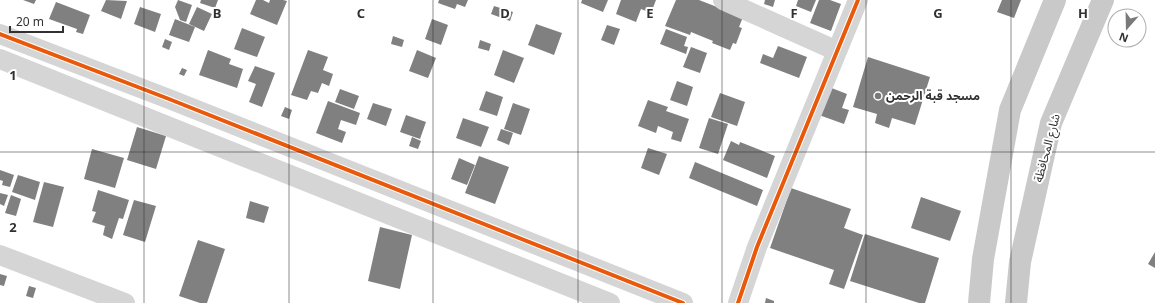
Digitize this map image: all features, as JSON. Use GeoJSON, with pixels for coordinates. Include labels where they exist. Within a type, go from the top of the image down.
{"type":"FeatureCollection","features":[{"type":"Feature","properties":{"kind":"main road"},"geometry":{"type":"LineString","coordinates":[[979,303],[983,259],[1010,110],[1055,0]]}},
{"type":"Feature","properties":{"kind":"main road","name":"شارع المحافظة"},"geometry":{"type":"LineString","coordinates":[[1016,303],[1020,262],[1051,123],[1103,0]]}},
{"type":"Feature","properties":{"kind":"street"},"geometry":{"type":"LineString","coordinates":[[722,0],[837,51]]}},
{"type":"Feature","properties":{"kind":"street"},"geometry":{"type":"LineString","coordinates":[[738,303],[757,246],[858,0]]}},
{"type":"Feature","properties":{"kind":"street"},"geometry":{"type":"LineString","coordinates":[[0,34],[176,102],[683,303]]}},
{"type":"Feature","properties":{"kind":"street"},"geometry":{"type":"LineString","coordinates":[[0,59],[610,303]]}},
{"type":"Feature","properties":{"kind":"street"},"geometry":{"type":"LineString","coordinates":[[0,255],[125,303]]}},
{"type":"Feature","properties":{"kind":"street"},"geometry":{"type":"LineString","coordinates":[[968,303],[983,259]]}},
{"type":"Feature","properties":{"kind":"building"},"geometry":{"type":"Polygon","coordinates":[[[23,0],[36,0],[34,4],[23,0]]]}},
{"type":"Feature","properties":{"kind":"building"},"geometry":{"type":"Polygon","coordinates":[[[106,0],[127,1],[121,19],[101,11],[106,0]]]}},
{"type":"Feature","properties":{"kind":"building"},"geometry":{"type":"Polygon","coordinates":[[[178,0],[192,5],[186,22],[180,20],[175,7],[178,0]]]}},
{"type":"Feature","properties":{"kind":"building"},"geometry":{"type":"Polygon","coordinates":[[[201,0],[218,0],[215,8],[200,3],[201,0]]]}},
{"type":"Feature","properties":{"kind":"building"},"geometry":{"type":"Polygon","coordinates":[[[256,0],[263,0],[269,3],[270,0],[287,1],[277,25],[250,14],[256,0]]]}},
{"type":"Feature","properties":{"kind":"building"},"geometry":{"type":"Polygon","coordinates":[[[439,0],[468,0],[465,7],[457,4],[455,9],[438,3],[439,0]]]}},
{"type":"Feature","properties":{"kind":"building"},"geometry":{"type":"Polygon","coordinates":[[[582,0],[608,0],[603,12],[581,3],[582,0]]]}},
{"type":"Feature","properties":{"kind":"building"},"geometry":{"type":"Polygon","coordinates":[[[621,0],[656,0],[651,13],[641,9],[636,22],[616,14],[621,0]]]}},
{"type":"Feature","properties":{"kind":"building"},"geometry":{"type":"Polygon","coordinates":[[[676,0],[699,0],[743,17],[739,27],[742,28],[736,44],[733,43],[730,50],[691,32],[690,35],[665,26],[676,0]]]}},
{"type":"Feature","properties":{"kind":"building"},"geometry":{"type":"Polygon","coordinates":[[[765,0],[775,0],[773,7],[764,4],[765,0]]]}},
{"type":"Feature","properties":{"kind":"building"},"geometry":{"type":"Polygon","coordinates":[[[798,0],[816,0],[811,12],[796,6],[798,0]]]}},
{"type":"Feature","properties":{"kind":"building"},"geometry":{"type":"Polygon","coordinates":[[[819,0],[830,0],[841,4],[831,31],[810,23],[819,0]]]}},
{"type":"Feature","properties":{"kind":"building"},"geometry":{"type":"Polygon","coordinates":[[[1002,0],[1021,0],[1014,18],[997,12],[1002,0]]]}},
{"type":"Feature","properties":{"kind":"building"},"geometry":{"type":"Polygon","coordinates":[[[56,2],[90,15],[83,34],[76,32],[77,29],[49,19],[56,2]]]}},
{"type":"Feature","properties":{"kind":"building"},"geometry":{"type":"Polygon","coordinates":[[[494,6],[513,12],[510,21],[491,14],[494,6]]]}},
{"type":"Feature","properties":{"kind":"building"},"geometry":{"type":"Polygon","coordinates":[[[140,7],[161,14],[155,32],[134,24],[140,7]]]}},
{"type":"Feature","properties":{"kind":"building"},"geometry":{"type":"Polygon","coordinates":[[[197,7],[212,14],[204,31],[189,24],[197,7]]]}},
{"type":"Feature","properties":{"kind":"building"},"geometry":{"type":"Polygon","coordinates":[[[175,19],[195,27],[189,42],[169,35],[175,19]]]}},
{"type":"Feature","properties":{"kind":"building"},"geometry":{"type":"Polygon","coordinates":[[[432,19],[448,25],[441,45],[425,39],[432,19]]]}},
{"type":"Feature","properties":{"kind":"building"},"geometry":{"type":"Polygon","coordinates":[[[536,24],[562,33],[554,55],[528,45],[536,24]]]}},
{"type":"Feature","properties":{"kind":"building"},"geometry":{"type":"Polygon","coordinates":[[[607,25],[620,29],[614,45],[601,40],[607,25]]]}},
{"type":"Feature","properties":{"kind":"building"},"geometry":{"type":"Polygon","coordinates":[[[242,28],[265,37],[257,57],[234,49],[242,28]]]}},
{"type":"Feature","properties":{"kind":"building"},"geometry":{"type":"Polygon","coordinates":[[[666,29],[687,37],[684,46],[688,47],[686,54],[660,44],[666,29]]]}},
{"type":"Feature","properties":{"kind":"building"},"geometry":{"type":"Polygon","coordinates":[[[393,36],[404,40],[402,47],[391,44],[393,36]]]}},
{"type":"Feature","properties":{"kind":"building"},"geometry":{"type":"Polygon","coordinates":[[[165,39],[172,42],[169,50],[162,47],[165,39]]]}},
{"type":"Feature","properties":{"kind":"building"},"geometry":{"type":"Polygon","coordinates":[[[480,40],[491,44],[489,51],[478,48],[480,40]]]}},
{"type":"Feature","properties":{"kind":"building"},"geometry":{"type":"Polygon","coordinates":[[[778,46],[807,57],[799,78],[760,63],[763,54],[773,58],[778,46]]]}},
{"type":"Feature","properties":{"kind":"building"},"geometry":{"type":"Polygon","coordinates":[[[691,47],[707,53],[700,73],[683,67],[691,47]]]}},
{"type":"Feature","properties":{"kind":"building"},"geometry":{"type":"Polygon","coordinates":[[[208,50],[231,59],[229,64],[243,69],[237,88],[199,75],[208,50]]]}},
{"type":"Feature","properties":{"kind":"building"},"geometry":{"type":"Polygon","coordinates":[[[308,50],[328,57],[323,70],[333,74],[329,86],[322,83],[318,93],[311,91],[307,100],[291,95],[308,50]]]}},
{"type":"Feature","properties":{"kind":"building"},"geometry":{"type":"Polygon","coordinates":[[[417,50],[436,58],[428,78],[409,71],[417,50]]]}},
{"type":"Feature","properties":{"kind":"building"},"geometry":{"type":"Polygon","coordinates":[[[503,50],[524,58],[514,83],[494,75],[503,50]]]}},
{"type":"Feature","properties":{"kind":"building"},"geometry":{"type":"Polygon","coordinates":[[[868,57],[930,77],[915,125],[892,118],[889,128],[875,123],[877,114],[853,107],[868,57]]]}},
{"type":"Feature","properties":{"kind":"building"},"geometry":{"type":"Polygon","coordinates":[[[255,66],[275,73],[262,107],[249,102],[256,84],[248,81],[255,66]]]}},
{"type":"Feature","properties":{"kind":"building"},"geometry":{"type":"Polygon","coordinates":[[[182,68],[187,70],[184,76],[179,74],[182,68]]]}},
{"type":"Feature","properties":{"kind":"building"},"geometry":{"type":"Polygon","coordinates":[[[677,81],[693,87],[687,106],[670,100],[677,81]]]}},
{"type":"Feature","properties":{"kind":"building"},"geometry":{"type":"Polygon","coordinates":[[[829,87],[847,94],[842,108],[849,110],[844,124],[819,115],[829,87]]]}},
{"type":"Feature","properties":{"kind":"building"},"geometry":{"type":"Polygon","coordinates":[[[340,89],[359,96],[354,109],[335,102],[340,89]]]}},
{"type":"Feature","properties":{"kind":"building"},"geometry":{"type":"Polygon","coordinates":[[[486,91],[503,97],[497,116],[479,110],[486,91]]]}},
{"type":"Feature","properties":{"kind":"building"},"geometry":{"type":"Polygon","coordinates":[[[720,93],[745,102],[737,126],[711,117],[720,93]]]}},
{"type":"Feature","properties":{"kind":"building"},"geometry":{"type":"Polygon","coordinates":[[[648,100],[668,107],[666,111],[689,119],[681,142],[671,139],[673,132],[658,126],[656,133],[638,126],[648,100]]]}},
{"type":"Feature","properties":{"kind":"building"},"geometry":{"type":"Polygon","coordinates":[[[328,101],[360,113],[356,125],[341,120],[338,129],[346,132],[342,143],[316,133],[328,101]]]}},
{"type":"Feature","properties":{"kind":"building"},"geometry":{"type":"Polygon","coordinates":[[[373,103],[392,109],[386,126],[367,119],[373,103]]]}},
{"type":"Feature","properties":{"kind":"building"},"geometry":{"type":"Polygon","coordinates":[[[513,103],[530,109],[521,135],[504,129],[513,103]]]}},
{"type":"Feature","properties":{"kind":"building"},"geometry":{"type":"Polygon","coordinates":[[[285,107],[292,110],[289,119],[281,116],[285,107]]]}},
{"type":"Feature","properties":{"kind":"building"},"geometry":{"type":"Polygon","coordinates":[[[406,115],[426,122],[420,139],[400,132],[406,115]]]}},
{"type":"Feature","properties":{"kind":"building"},"geometry":{"type":"Polygon","coordinates":[[[463,118],[489,127],[481,147],[456,138],[463,118]]]}},
{"type":"Feature","properties":{"kind":"building"},"geometry":{"type":"Polygon","coordinates":[[[709,118],[728,124],[718,154],[699,148],[709,118]]]}},
{"type":"Feature","properties":{"kind":"building"},"geometry":{"type":"Polygon","coordinates":[[[137,127],[166,136],[156,169],[127,160],[137,127]]]}},
{"type":"Feature","properties":{"kind":"building"},"geometry":{"type":"Polygon","coordinates":[[[501,129],[513,133],[509,145],[497,140],[501,129]]]}},
{"type":"Feature","properties":{"kind":"building"},"geometry":{"type":"Polygon","coordinates":[[[412,137],[421,141],[418,149],[409,146],[412,137]]]}},
{"type":"Feature","properties":{"kind":"building"},"geometry":{"type":"Polygon","coordinates":[[[731,141],[739,145],[740,142],[775,156],[767,178],[723,160],[731,141]]]}},
{"type":"Feature","properties":{"kind":"building"},"geometry":{"type":"Polygon","coordinates":[[[648,148],[667,154],[659,175],[641,168],[648,148]]]}},
{"type":"Feature","properties":{"kind":"building"},"geometry":{"type":"Polygon","coordinates":[[[92,149],[124,158],[115,188],[84,179],[92,149]]]}},
{"type":"Feature","properties":{"kind":"building"},"geometry":{"type":"Polygon","coordinates":[[[479,156],[509,167],[495,204],[465,193],[479,156]]]}},
{"type":"Feature","properties":{"kind":"building"},"geometry":{"type":"Polygon","coordinates":[[[459,158],[475,165],[467,185],[451,179],[459,158]]]}},
{"type":"Feature","properties":{"kind":"building"},"geometry":{"type":"Polygon","coordinates":[[[695,162],[763,190],[757,206],[689,178],[695,162]]]}},
{"type":"Feature","properties":{"kind":"building"},"geometry":{"type":"Polygon","coordinates":[[[0,170],[14,175],[10,187],[2,185],[3,181],[0,180],[0,170]]]}},
{"type":"Feature","properties":{"kind":"building"},"geometry":{"type":"Polygon","coordinates":[[[18,175],[40,182],[35,200],[12,192],[18,175]]]}},
{"type":"Feature","properties":{"kind":"building"},"geometry":{"type":"Polygon","coordinates":[[[44,182],[64,187],[53,227],[33,222],[44,182]]]}},
{"type":"Feature","properties":{"kind":"building"},"geometry":{"type":"Polygon","coordinates":[[[791,188],[851,209],[844,228],[863,235],[844,289],[829,284],[834,270],[770,248],[791,188]]]}},
{"type":"Feature","properties":{"kind":"building"},"geometry":{"type":"Polygon","coordinates":[[[98,190],[129,200],[123,219],[119,218],[112,239],[103,235],[105,226],[92,222],[96,212],[92,211],[98,190]]]}},
{"type":"Feature","properties":{"kind":"building"},"geometry":{"type":"Polygon","coordinates":[[[0,193],[8,195],[4,206],[0,204],[0,193]]]}},
{"type":"Feature","properties":{"kind":"building"},"geometry":{"type":"Polygon","coordinates":[[[11,195],[21,199],[16,216],[5,213],[11,195]]]}},
{"type":"Feature","properties":{"kind":"building"},"geometry":{"type":"Polygon","coordinates":[[[921,197],[961,211],[950,241],[911,228],[921,197]]]}},
{"type":"Feature","properties":{"kind":"building"},"geometry":{"type":"Polygon","coordinates":[[[134,200],[156,206],[145,242],[123,235],[134,200]]]}},
{"type":"Feature","properties":{"kind":"building"},"geometry":{"type":"Polygon","coordinates":[[[250,201],[269,207],[264,223],[246,218],[250,201]]]}},
{"type":"Feature","properties":{"kind":"building"},"geometry":{"type":"Polygon","coordinates":[[[380,227],[412,235],[400,289],[368,281],[380,227]]]}},
{"type":"Feature","properties":{"kind":"building"},"geometry":{"type":"Polygon","coordinates":[[[865,234],[939,258],[925,303],[919,303],[850,281],[865,234]]]}},
{"type":"Feature","properties":{"kind":"building"},"geometry":{"type":"Polygon","coordinates":[[[198,240],[225,249],[207,303],[200,303],[179,296],[198,240]]]}},
{"type":"Feature","properties":{"kind":"building"},"geometry":{"type":"Polygon","coordinates":[[[1155,252],[1155,268],[1148,264],[1155,252]]]}},
{"type":"Feature","properties":{"kind":"building"},"geometry":{"type":"Polygon","coordinates":[[[0,274],[7,276],[4,286],[0,285],[0,274]]]}},
{"type":"Feature","properties":{"kind":"building"},"geometry":{"type":"Polygon","coordinates":[[[29,286],[36,288],[33,298],[26,296],[29,286]]]}},
{"type":"Feature","properties":{"kind":"building"},"geometry":{"type":"Polygon","coordinates":[[[766,298],[774,301],[774,303],[765,303],[766,298]]]}},
{"type":"Feature","properties":{"kind":"cycle path"},"geometry":{"type":"LineString","coordinates":[[738,303],[757,247],[858,0]]}},
{"type":"Feature","properties":{"kind":"cycle path"},"geometry":{"type":"LineString","coordinates":[[0,34],[169,99],[683,303]]}},
{"type":"Feature","properties":{"kind":"place","name":"مسجد قبة الرحمن"},"geometry":{"type":"Point","coordinates":[878,96]}}]}
